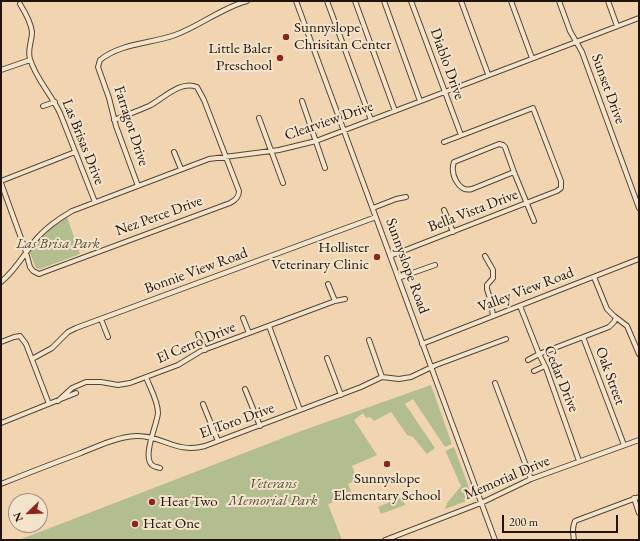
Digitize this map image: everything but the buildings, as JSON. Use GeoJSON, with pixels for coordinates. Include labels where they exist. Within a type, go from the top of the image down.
{"type":"FeatureCollection","features":[{"type":"Feature","properties":{"kind":"street","name":"Farragot Drive"},"geometry":{"type":"LineString","coordinates":[[138,186],[114,120],[109,98],[98,68],[100,60],[114,52],[178,34],[230,7],[247,1]]}},
{"type":"Feature","properties":{"kind":"street","name":"Sunnyslope Road"},"geometry":{"type":"LineString","coordinates":[[296,1],[495,540]]}},
{"type":"Feature","properties":{"kind":"street"},"geometry":{"type":"LineString","coordinates":[[327,1],[371,120]]}},
{"type":"Feature","properties":{"kind":"street"},"geometry":{"type":"LineString","coordinates":[[355,1],[395,111]]}},
{"type":"Feature","properties":{"kind":"street"},"geometry":{"type":"LineString","coordinates":[[384,1],[420,101]]}},
{"type":"Feature","properties":{"kind":"street","name":"Diablo Drive"},"geometry":{"type":"LineString","coordinates":[[411,1],[461,135]]}},
{"type":"Feature","properties":{"kind":"street"},"geometry":{"type":"LineString","coordinates":[[461,1],[488,74]]}},
{"type":"Feature","properties":{"kind":"street"},"geometry":{"type":"LineString","coordinates":[[511,1],[532,58]]}},
{"type":"Feature","properties":{"kind":"street","name":"Sunset Drive"},"geometry":{"type":"LineString","coordinates":[[559,1],[570,31],[576,41],[596,90],[639,208]]}},
{"type":"Feature","properties":{"kind":"street"},"geometry":{"type":"LineString","coordinates":[[608,1],[617,26]]}},
{"type":"Feature","properties":{"kind":"street","name":"Las Brisas Drive"},"geometry":{"type":"LineString","coordinates":[[20,4],[31,28],[28,50],[30,60],[39,79],[55,102],[95,202]]}},
{"type":"Feature","properties":{"kind":"street","name":"Clearview Drive"},"geometry":{"type":"LineString","coordinates":[[1,282],[13,271],[38,238],[58,219],[72,211],[209,159],[295,147],[316,141],[488,74],[639,18]]}},
{"type":"Feature","properties":{"kind":"street"},"geometry":{"type":"LineString","coordinates":[[1,70],[30,60]]}},
{"type":"Feature","properties":{"kind":"street"},"geometry":{"type":"LineString","coordinates":[[114,120],[150,105],[176,89],[188,86],[197,87],[204,100],[226,156]]}},
{"type":"Feature","properties":{"kind":"street"},"geometry":{"type":"LineString","coordinates":[[43,106],[55,102]]}},
{"type":"Feature","properties":{"kind":"street"},"geometry":{"type":"LineString","coordinates":[[302,102],[326,168]]}},
{"type":"Feature","properties":{"kind":"street","name":"Bella Vista Drive"},"geometry":{"type":"LineString","coordinates":[[390,256],[527,204],[557,191],[562,186],[533,108],[461,135]]}},
{"type":"Feature","properties":{"kind":"street"},"geometry":{"type":"LineString","coordinates":[[259,118],[283,183]]}},
{"type":"Feature","properties":{"kind":"street"},"geometry":{"type":"LineString","coordinates":[[444,142],[461,135]]}},
{"type":"Feature","properties":{"kind":"street"},"geometry":{"type":"LineString","coordinates":[[514,172],[466,190],[459,184],[454,174],[453,165],[455,161],[494,145],[501,144],[505,147],[534,221]]}},
{"type":"Feature","properties":{"kind":"street"},"geometry":{"type":"LineString","coordinates":[[26,253],[1,182],[75,152]]}},
{"type":"Feature","properties":{"kind":"street"},"geometry":{"type":"LineString","coordinates":[[174,152],[181,169]]}},
{"type":"Feature","properties":{"kind":"street","name":"Nez Perce Drive"},"geometry":{"type":"LineString","coordinates":[[26,253],[28,262],[33,271],[37,274],[44,273],[230,203],[237,198],[239,190],[226,156]]}},
{"type":"Feature","properties":{"kind":"street"},"geometry":{"type":"LineString","coordinates":[[373,208],[396,199],[406,197]]}},
{"type":"Feature","properties":{"kind":"street"},"geometry":{"type":"LineString","coordinates":[[444,210],[453,232]]}},
{"type":"Feature","properties":{"kind":"street","name":"Bonnie View Road"},"geometry":{"type":"LineString","coordinates":[[32,359],[52,348],[68,332],[76,328],[376,217]]}},
{"type":"Feature","properties":{"kind":"street"},"geometry":{"type":"LineString","coordinates":[[485,256],[493,270],[493,278],[487,285],[487,289],[493,316]]}},
{"type":"Feature","properties":{"kind":"street","name":"Valley View Road"},"geometry":{"type":"LineString","coordinates":[[422,344],[639,259]]}},
{"type":"Feature","properties":{"kind":"street"},"geometry":{"type":"LineString","coordinates":[[398,278],[435,265]]}},
{"type":"Feature","properties":{"kind":"street"},"geometry":{"type":"LineString","coordinates":[[594,277],[608,309],[616,318],[627,326],[639,354]]}},
{"type":"Feature","properties":{"kind":"street"},"geometry":{"type":"LineString","coordinates":[[328,284],[335,301]]}},
{"type":"Feature","properties":{"kind":"street","name":"El Cerro Drive"},"geometry":{"type":"LineString","coordinates":[[58,401],[72,388],[86,382],[101,382],[122,385],[178,365],[205,350],[249,333],[335,301],[345,299]]}},
{"type":"Feature","properties":{"kind":"street","name":"Cedar Drive"},"geometry":{"type":"LineString","coordinates":[[520,306],[545,366],[579,461]]}},
{"type":"Feature","properties":{"kind":"street"},"geometry":{"type":"LineString","coordinates":[[243,318],[249,333]]}},
{"type":"Feature","properties":{"kind":"street"},"geometry":{"type":"LineString","coordinates":[[528,360],[539,354],[609,327],[616,318]]}},
{"type":"Feature","properties":{"kind":"street"},"geometry":{"type":"LineString","coordinates":[[101,319],[108,337]]}},
{"type":"Feature","properties":{"kind":"street"},"geometry":{"type":"LineString","coordinates":[[269,326],[300,410]]}},
{"type":"Feature","properties":{"kind":"street"},"geometry":{"type":"LineString","coordinates":[[198,334],[205,350]]}},
{"type":"Feature","properties":{"kind":"street"},"geometry":{"type":"LineString","coordinates":[[1,342],[20,336],[26,344],[49,404]]}},
{"type":"Feature","properties":{"kind":"street","name":"Oak Street"},"geometry":{"type":"LineString","coordinates":[[583,337],[624,445]]}},
{"type":"Feature","properties":{"kind":"street"},"geometry":{"type":"LineString","coordinates":[[369,340],[382,377],[405,379],[506,339]]}},
{"type":"Feature","properties":{"kind":"street"},"geometry":{"type":"LineString","coordinates":[[327,358],[341,395]]}},
{"type":"Feature","properties":{"kind":"street"},"geometry":{"type":"LineString","coordinates":[[534,371],[545,366]]}},
{"type":"Feature","properties":{"kind":"street"},"geometry":{"type":"LineString","coordinates":[[146,377],[158,409],[151,438],[149,459],[152,465],[160,468]]}},
{"type":"Feature","properties":{"kind":"street","name":"El Toro Drive"},"geometry":{"type":"LineString","coordinates":[[1,484],[109,442],[136,436],[151,438],[177,447],[189,449],[200,447],[373,383],[382,377]]}},
{"type":"Feature","properties":{"kind":"street"},"geometry":{"type":"LineString","coordinates":[[495,384],[531,479]]}},
{"type":"Feature","properties":{"kind":"street"},"geometry":{"type":"LineString","coordinates":[[245,389],[260,426]]}},
{"type":"Feature","properties":{"kind":"street","name":"El Cerro Drive"},"geometry":{"type":"LineString","coordinates":[[1,423],[76,393]]}},
{"type":"Feature","properties":{"kind":"street"},"geometry":{"type":"LineString","coordinates":[[203,404],[218,441]]}},
{"type":"Feature","properties":{"kind":"street","name":"Memorial Drive"},"geometry":{"type":"LineString","coordinates":[[385,540],[395,538],[481,503],[531,479],[639,440]]}},
{"type":"Feature","properties":{"kind":"street"},"geometry":{"type":"LineString","coordinates":[[574,540],[573,526],[575,521],[639,496]]}},
{"type":"Feature","properties":{"kind":"street"},"geometry":{"type":"LineString","coordinates":[[634,498],[639,513]]}},
{"type":"Feature","properties":{"kind":"green space","name":"Las Brisa Park"},"geometry":{"type":"Polygon","coordinates":[[[67,217],[80,254],[40,269],[36,268],[30,253],[36,242],[56,223],[67,217]]]}},
{"type":"Feature","properties":{"kind":"green space","name":"Veterans Memorial Park"},"geometry":{"type":"Polygon","coordinates":[[[431,385],[452,444],[445,447],[413,399],[405,404],[435,448],[427,454],[413,437],[407,435],[391,412],[374,421],[370,417],[366,418],[363,413],[354,420],[377,455],[352,466],[357,480],[348,484],[353,496],[328,504],[342,540],[19,540],[37,533],[48,533],[48,529],[301,431],[431,385]]]}},
{"type":"Feature","properties":{"kind":"green space"},"geometry":{"type":"Polygon","coordinates":[[[454,447],[472,496],[469,500],[445,509],[447,503],[461,486],[446,452],[454,447]]]}},
{"type":"Feature","properties":{"kind":"green space"},"geometry":{"type":"Polygon","coordinates":[[[402,497],[405,505],[381,514],[378,507],[402,497]]]}},
{"type":"Feature","properties":{"kind":"place","name":"Sunnyslope Chrisitan Center"},"geometry":{"type":"Point","coordinates":[286,37]}},
{"type":"Feature","properties":{"kind":"place","name":"Little Baler Preschool"},"geometry":{"type":"Point","coordinates":[280,58]}},
{"type":"Feature","properties":{"kind":"place","name":"Hollister Veterinary Clinic"},"geometry":{"type":"Point","coordinates":[377,257]}},
{"type":"Feature","properties":{"kind":"place","name":"Sunnyslope Elementary School"},"geometry":{"type":"Point","coordinates":[387,464]}},
{"type":"Feature","properties":{"kind":"place","name":"Heat Two"},"geometry":{"type":"Point","coordinates":[152,502]}},
{"type":"Feature","properties":{"kind":"place","name":"Heat One"},"geometry":{"type":"Point","coordinates":[135,524]}}]}
